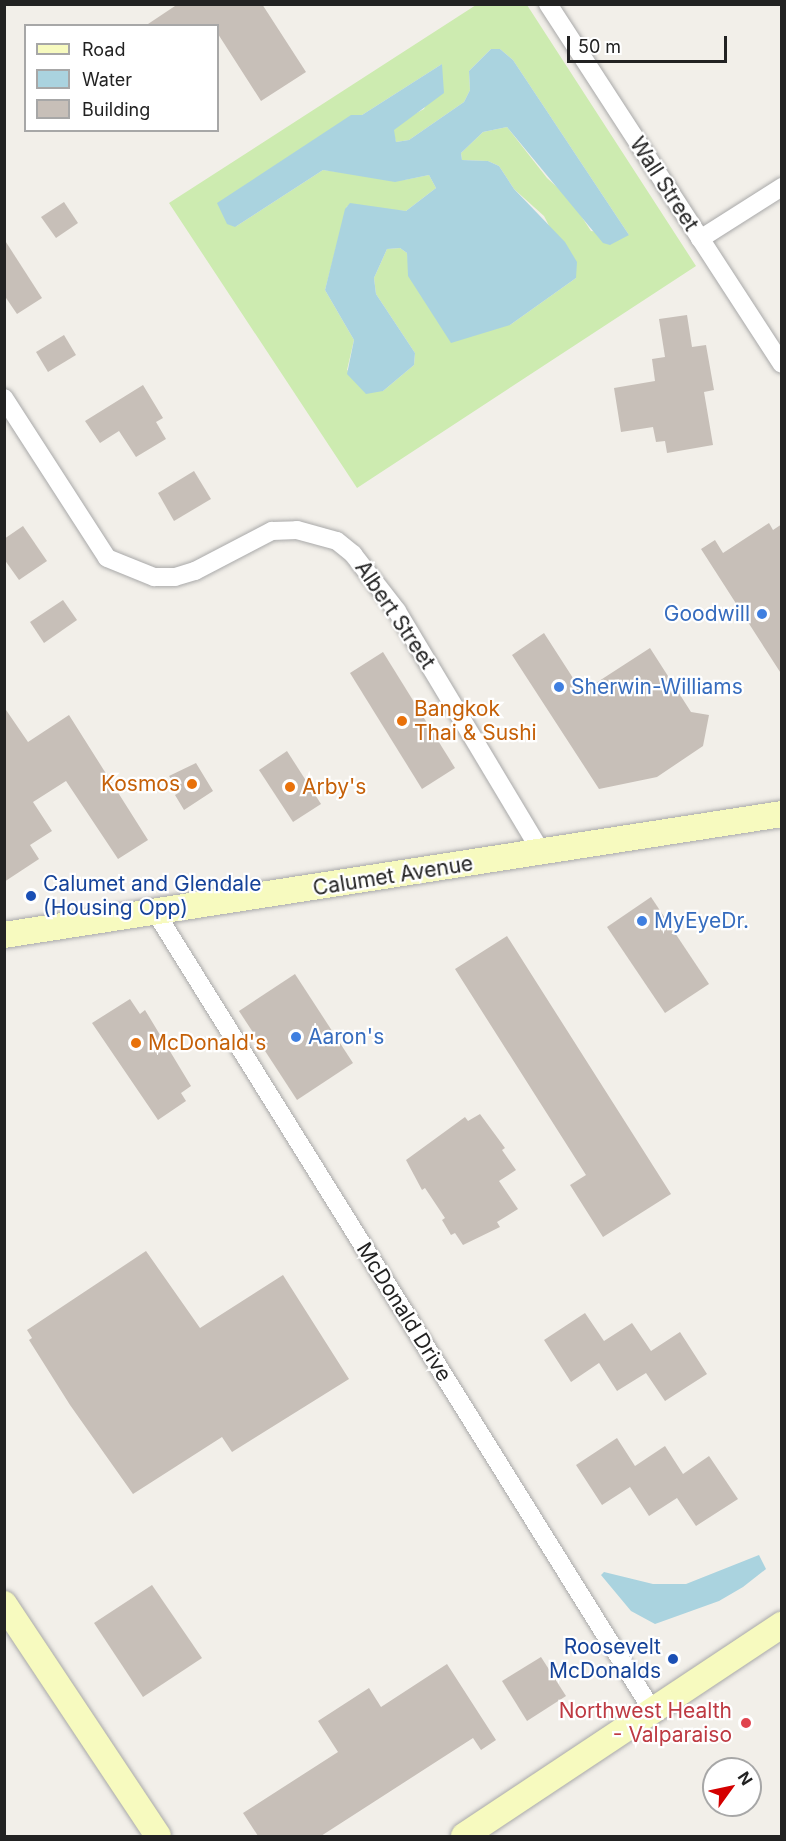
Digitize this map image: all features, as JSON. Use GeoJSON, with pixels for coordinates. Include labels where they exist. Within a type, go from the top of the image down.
{"type":"FeatureCollection","features":[{"type":"Feature","properties":{"kind":"main road","name":"Calumet Avenue"},"geometry":{"type":"LineString","coordinates":[[4,935],[782,814]]}},
{"type":"Feature","properties":{"kind":"main road"},"geometry":{"type":"LineString","coordinates":[[4,1605],[159,1836]]}},
{"type":"Feature","properties":{"kind":"main road"},"geometry":{"type":"LineString","coordinates":[[464,1836],[782,1625]]}},
{"type":"Feature","properties":{"kind":"street","name":"Wall Street"},"geometry":{"type":"LineString","coordinates":[[548,4],[782,364]]}},
{"type":"Feature","properties":{"kind":"street"},"geometry":{"type":"LineString","coordinates":[[700,239],[782,188]]}},
{"type":"Feature","properties":{"kind":"street","name":"Albert Street"},"geometry":{"type":"LineString","coordinates":[[4,398],[107,558],[115,562],[154,577],[175,577],[195,571],[272,531],[297,530],[337,541],[353,554],[397,611],[542,853]]}},
{"type":"Feature","properties":{"kind":"street","name":"McDonald Drive"},"geometry":{"type":"LineString","coordinates":[[156,913],[652,1710]]}},
{"type":"Feature","properties":{"kind":"green space"},"geometry":{"type":"Polygon","coordinates":[[[476,5],[527,5],[696,266],[357,488],[169,203],[476,5]],[[491,49],[469,71],[470,90],[464,102],[409,140],[396,142],[393,130],[401,121],[424,109],[442,64],[362,115],[235,227],[323,170],[404,180],[429,175],[436,188],[406,211],[347,206],[325,290],[354,340],[347,370],[383,391],[414,365],[415,353],[376,294],[374,278],[387,249],[400,248],[407,253],[409,267],[510,325],[576,278],[544,216],[514,189],[499,166],[488,161],[462,160],[461,153],[483,132],[507,127],[547,178],[570,199],[591,231],[629,235],[513,60],[500,49],[491,49]]]}},
{"type":"Feature","properties":{"kind":"water"},"geometry":{"type":"Polygon","coordinates":[[[491,49],[500,49],[513,60],[629,235],[610,245],[603,243],[507,127],[483,132],[461,153],[462,160],[488,161],[499,166],[514,189],[565,242],[577,262],[576,278],[510,325],[451,343],[408,276],[407,253],[400,248],[387,249],[374,278],[376,294],[415,353],[414,365],[383,391],[366,394],[347,374],[354,340],[325,290],[345,209],[350,203],[406,211],[436,188],[429,175],[395,182],[323,170],[235,227],[227,224],[217,203],[351,115],[362,115],[442,64],[444,93],[394,130],[396,142],[409,140],[464,102],[470,90],[469,71],[491,49]]]}},
{"type":"Feature","properties":{"kind":"water"},"geometry":{"type":"Polygon","coordinates":[[[759,1555],[766,1569],[743,1587],[719,1601],[655,1624],[631,1611],[601,1575],[604,1572],[653,1584],[686,1584],[759,1555]]]}},
{"type":"Feature","properties":{"kind":"building"},"geometry":{"type":"Polygon","coordinates":[[[178,4],[262,4],[306,72],[261,101],[219,36],[219,24],[148,24],[178,4]]]}},
{"type":"Feature","properties":{"kind":"building"},"geometry":{"type":"Polygon","coordinates":[[[64,202],[78,223],[56,238],[41,217],[64,202]]]}},
{"type":"Feature","properties":{"kind":"building"},"geometry":{"type":"Polygon","coordinates":[[[4,239],[42,298],[17,314],[4,295],[4,239]]]}},
{"type":"Feature","properties":{"kind":"building"},"geometry":{"type":"Polygon","coordinates":[[[687,315],[692,347],[706,345],[714,390],[704,392],[713,445],[667,453],[665,441],[656,442],[653,427],[621,432],[614,388],[655,381],[652,359],[665,357],[659,319],[687,315]]]}},
{"type":"Feature","properties":{"kind":"building"},"geometry":{"type":"Polygon","coordinates":[[[64,335],[76,355],[48,372],[36,352],[64,335]]]}},
{"type":"Feature","properties":{"kind":"building"},"geometry":{"type":"Polygon","coordinates":[[[143,385],[163,418],[156,422],[166,439],[136,457],[119,431],[100,443],[85,421],[143,385]]]}},
{"type":"Feature","properties":{"kind":"building"},"geometry":{"type":"Polygon","coordinates":[[[194,471],[211,499],[174,521],[158,493],[194,471]]]}},
{"type":"Feature","properties":{"kind":"building","name":"Goodwill"},"geometry":{"type":"Polygon","coordinates":[[[769,523],[773,530],[782,524],[782,675],[701,549],[715,540],[723,553],[769,523]]]}},
{"type":"Feature","properties":{"kind":"building"},"geometry":{"type":"Polygon","coordinates":[[[23,526],[47,561],[19,580],[4,559],[4,539],[23,526]]]}},
{"type":"Feature","properties":{"kind":"building"},"geometry":{"type":"Polygon","coordinates":[[[63,600],[77,620],[44,643],[30,622],[63,600]]]}},
{"type":"Feature","properties":{"kind":"building"},"geometry":{"type":"Polygon","coordinates":[[[544,633],[582,692],[650,648],[691,712],[709,715],[703,746],[657,777],[599,789],[512,655],[544,633]]]}},
{"type":"Feature","properties":{"kind":"building","name":"Bangkok Thai & Sushi"},"geometry":{"type":"Polygon","coordinates":[[[383,652],[455,768],[422,789],[350,673],[383,652]]]}},
{"type":"Feature","properties":{"kind":"building"},"geometry":{"type":"Polygon","coordinates":[[[4,707],[28,742],[69,715],[148,840],[118,859],[66,781],[33,802],[52,831],[30,845],[39,859],[4,882],[4,707]]]}},
{"type":"Feature","properties":{"kind":"building","name":"Arby's"},"geometry":{"type":"Polygon","coordinates":[[[287,751],[321,804],[293,822],[259,770],[287,751]]]}},
{"type":"Feature","properties":{"kind":"building","name":"Kosmos"},"geometry":{"type":"Polygon","coordinates":[[[196,763],[213,791],[184,810],[175,795],[180,792],[169,776],[196,763]]]}},
{"type":"Feature","properties":{"kind":"building"},"geometry":{"type":"Polygon","coordinates":[[[651,897],[709,984],[665,1013],[607,927],[651,897]]]}},
{"type":"Feature","properties":{"kind":"building"},"geometry":{"type":"Polygon","coordinates":[[[507,936],[671,1194],[603,1237],[570,1185],[586,1175],[455,969],[507,936]]]}},
{"type":"Feature","properties":{"kind":"building","name":"Aaron's"},"geometry":{"type":"Polygon","coordinates":[[[295,974],[353,1063],[297,1100],[239,1011],[295,974]]]}},
{"type":"Feature","properties":{"kind":"building","name":"McDonald's"},"geometry":{"type":"Polygon","coordinates":[[[130,999],[140,1014],[145,1010],[191,1086],[181,1093],[186,1101],[158,1120],[92,1023],[130,999]]]}},
{"type":"Feature","properties":{"kind":"building"},"geometry":{"type":"Polygon","coordinates":[[[480,1114],[505,1148],[502,1150],[516,1170],[499,1181],[518,1209],[497,1222],[500,1227],[463,1245],[455,1233],[451,1235],[442,1220],[445,1218],[425,1188],[422,1190],[406,1160],[465,1117],[468,1121],[480,1114]]]}},
{"type":"Feature","properties":{"kind":"building"},"geometry":{"type":"Polygon","coordinates":[[[146,1251],[200,1328],[283,1275],[349,1379],[232,1452],[222,1437],[133,1494],[70,1405],[29,1340],[32,1338],[27,1330],[146,1251]]]}},
{"type":"Feature","properties":{"kind":"building"},"geometry":{"type":"Polygon","coordinates":[[[585,1313],[604,1341],[632,1323],[651,1351],[680,1332],[707,1374],[665,1401],[646,1373],[617,1391],[599,1363],[571,1382],[544,1340],[585,1313]]]}},
{"type":"Feature","properties":{"kind":"building"},"geometry":{"type":"Polygon","coordinates":[[[617,1438],[635,1466],[665,1446],[683,1474],[709,1456],[738,1499],[696,1526],[677,1498],[649,1516],[630,1487],[602,1505],[576,1465],[617,1438]]]}},
{"type":"Feature","properties":{"kind":"building"},"geometry":{"type":"Polygon","coordinates":[[[152,1585],[202,1658],[143,1697],[94,1623],[152,1585]]]}},
{"type":"Feature","properties":{"kind":"building"},"geometry":{"type":"Polygon","coordinates":[[[541,1657],[566,1696],[527,1721],[502,1681],[541,1657]]]}},
{"type":"Feature","properties":{"kind":"building"},"geometry":{"type":"Polygon","coordinates":[[[447,1664],[496,1740],[481,1750],[473,1738],[321,1836],[258,1836],[243,1813],[338,1752],[318,1721],[369,1688],[381,1707],[447,1664]]]}},
{"type":"Feature","properties":{"kind":"place","name":"Goodwill"},"geometry":{"type":"Point","coordinates":[762,614]}},
{"type":"Feature","properties":{"kind":"place","name":"Sherwin-Williams"},"geometry":{"type":"Point","coordinates":[559,687]}},
{"type":"Feature","properties":{"kind":"place","name":"Bangkok Thai & Sushi"},"geometry":{"type":"Point","coordinates":[402,721]}},
{"type":"Feature","properties":{"kind":"place","name":"Kosmos"},"geometry":{"type":"Point","coordinates":[192,784]}},
{"type":"Feature","properties":{"kind":"place","name":"Arby's"},"geometry":{"type":"Point","coordinates":[290,787]}},
{"type":"Feature","properties":{"kind":"place","name":"Calumet and Glendale (Housing Opp)"},"geometry":{"type":"Point","coordinates":[31,896]}},
{"type":"Feature","properties":{"kind":"place","name":"MyEyeDr."},"geometry":{"type":"Point","coordinates":[642,921]}},
{"type":"Feature","properties":{"kind":"place","name":"Aaron's"},"geometry":{"type":"Point","coordinates":[296,1037]}},
{"type":"Feature","properties":{"kind":"place","name":"McDonald's"},"geometry":{"type":"Point","coordinates":[136,1043]}},
{"type":"Feature","properties":{"kind":"place","name":"Roosevelt McDonalds"},"geometry":{"type":"Point","coordinates":[673,1659]}},
{"type":"Feature","properties":{"kind":"place","name":"Northwest Health - Valparaiso"},"geometry":{"type":"Point","coordinates":[746,1723]}}]}
